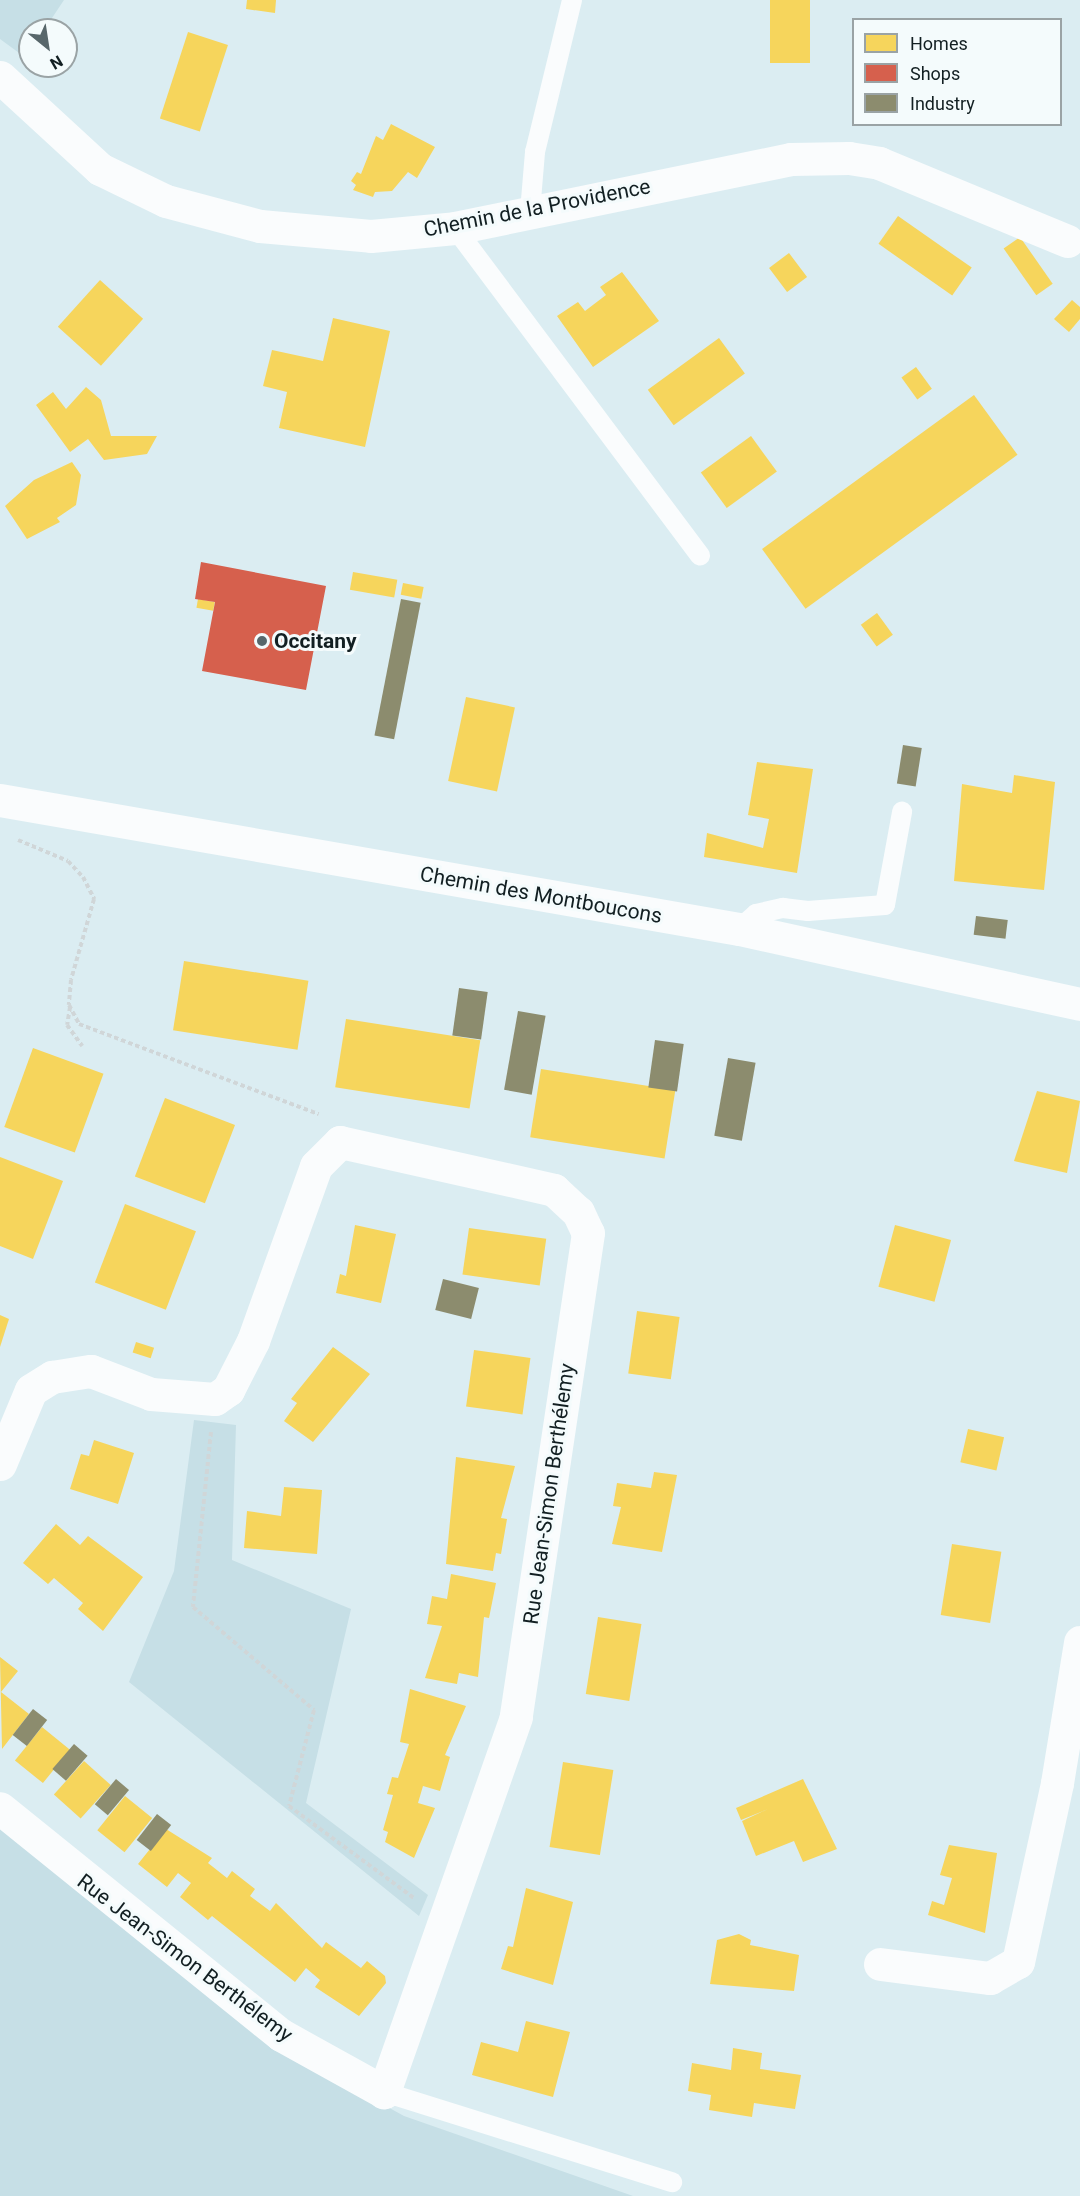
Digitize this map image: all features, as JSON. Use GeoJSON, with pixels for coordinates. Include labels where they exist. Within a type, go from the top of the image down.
{"type":"FeatureCollection","features":[{"type":"Feature","properties":{"kind":"street","name":"Chemin de la Providence"},"geometry":{"type":"LineString","coordinates":[[0,77],[100,170],[166,201],[260,226],[370,236],[455,228],[791,159],[849,158],[879,163],[1074,235]]}},
{"type":"Feature","properties":{"kind":"street","name":"Chemin des Montboucons"},"geometry":{"type":"LineString","coordinates":[[0,800],[739,929],[1080,1004]]}},
{"type":"Feature","properties":{"kind":"street","name":"Rue Jean-Simon Berthélemy"},"geometry":{"type":"LineString","coordinates":[[0,1808],[281,2035],[384,2092],[516,1717],[588,1233],[578,1212],[554,1190],[340,1142],[316,1166],[253,1341],[228,1390],[215,1399]]}},
{"type":"Feature","properties":{"kind":"street"},"geometry":{"type":"LineString","coordinates":[[0,1464],[31,1390],[52,1377],[91,1371],[152,1394],[215,1399]]}},
{"type":"Feature","properties":{"kind":"street"},"geometry":{"type":"LineString","coordinates":[[880,1964],[990,1978],[1018,1962],[1058,1783],[1080,1642]]}},
{"type":"Feature","properties":{"kind":"lane"},"geometry":{"type":"LineString","coordinates":[[530,212],[535,152],[572,0]]}},
{"type":"Feature","properties":{"kind":"lane"},"geometry":{"type":"LineString","coordinates":[[455,228],[700,556]]}},
{"type":"Feature","properties":{"kind":"lane"},"geometry":{"type":"LineString","coordinates":[[739,929],[756,914],[783,908],[885,905],[902,812]]}},
{"type":"Feature","properties":{"kind":"lane"},"geometry":{"type":"LineString","coordinates":[[384,2092],[672,2182]]}},
{"type":"Feature","properties":{"kind":"path"},"geometry":{"type":"LineString","coordinates":[[10,837],[68,861],[83,877],[94,899],[75,966]]}},
{"type":"Feature","properties":{"kind":"path"},"geometry":{"type":"LineString","coordinates":[[78,946],[67,1025],[82,1046]]}},
{"type":"Feature","properties":{"kind":"path"},"geometry":{"type":"LineString","coordinates":[[70,1006],[79,1024],[326,1116]]}},
{"type":"Feature","properties":{"kind":"path"},"geometry":{"type":"LineString","coordinates":[[215,1399],[193,1607],[314,1710],[290,1806],[445,1920]]}},
{"type":"Feature","properties":{"kind":"shaded area"},"geometry":{"type":"Polygon","coordinates":[[[0,0],[64,0],[52,18],[18,18],[18,52],[0,39],[0,0]]]}},
{"type":"Feature","properties":{"kind":"shaded area"},"geometry":{"type":"Polygon","coordinates":[[[194,1420],[236,1425],[232,1560],[351,1609],[306,1803],[428,1895],[419,1916],[129,1682],[174,1571],[194,1420]]]}},
{"type":"Feature","properties":{"kind":"shaded area"},"geometry":{"type":"Polygon","coordinates":[[[0,1828],[255,2034],[404,2116],[633,2196],[0,2196],[0,1828]]]}},
{"type":"Feature","properties":{"kind":"building: Homes"},"geometry":{"type":"Polygon","coordinates":[[[247,0],[276,0],[275,13],[246,9],[247,0]]]}},
{"type":"Feature","properties":{"kind":"building: Homes"},"geometry":{"type":"Polygon","coordinates":[[[770,0],[810,0],[810,63],[770,63],[770,0]]]}},
{"type":"Feature","properties":{"kind":"building: Homes"},"geometry":{"type":"Polygon","coordinates":[[[188,32],[228,45],[200,132],[160,119],[188,32]]]}},
{"type":"Feature","properties":{"kind":"building: Homes"},"geometry":{"type":"Polygon","coordinates":[[[391,124],[435,147],[417,178],[408,172],[392,191],[375,192],[373,197],[353,190],[356,185],[351,181],[357,172],[361,174],[376,136],[383,140],[391,124]]]}},
{"type":"Feature","properties":{"kind":"building: Homes"},"geometry":{"type":"Polygon","coordinates":[[[898,216],[972,268],[952,295],[878,244],[898,216]]]}},
{"type":"Feature","properties":{"kind":"building: Homes"},"geometry":{"type":"Polygon","coordinates":[[[1020,237],[1053,284],[1036,295],[1004,248],[1020,237]]]}},
{"type":"Feature","properties":{"kind":"building: Homes"},"geometry":{"type":"Polygon","coordinates":[[[789,253],[807,277],[787,292],[769,268],[789,253]]]}},
{"type":"Feature","properties":{"kind":"building: Homes"},"geometry":{"type":"Polygon","coordinates":[[[622,272],[659,321],[593,367],[557,316],[578,302],[585,311],[606,295],[600,287],[622,272]]]}},
{"type":"Feature","properties":{"kind":"building: Homes"},"geometry":{"type":"Polygon","coordinates":[[[100,280],[143,319],[101,366],[58,327],[100,280]]]}},
{"type":"Feature","properties":{"kind":"building: Homes"},"geometry":{"type":"Polygon","coordinates":[[[1072,300],[1080,307],[1080,319],[1069,332],[1054,319],[1072,300]]]}},
{"type":"Feature","properties":{"kind":"building: Homes"},"geometry":{"type":"Polygon","coordinates":[[[333,318],[390,331],[365,447],[279,428],[287,392],[263,386],[272,350],[323,361],[333,318]]]}},
{"type":"Feature","properties":{"kind":"building: Homes"},"geometry":{"type":"Polygon","coordinates":[[[719,338],[745,374],[674,425],[648,390],[719,338]]]}},
{"type":"Feature","properties":{"kind":"building: Homes"},"geometry":{"type":"Polygon","coordinates":[[[916,367],[932,389],[917,399],[901,378],[916,367]]]}},
{"type":"Feature","properties":{"kind":"building: Homes"},"geometry":{"type":"Polygon","coordinates":[[[86,387],[101,400],[111,436],[157,436],[147,454],[104,460],[88,439],[70,452],[36,405],[53,392],[66,409],[86,387]]]}},
{"type":"Feature","properties":{"kind":"building: Homes"},"geometry":{"type":"Polygon","coordinates":[[[974,395],[1017,455],[806,609],[762,549],[974,395]]]}},
{"type":"Feature","properties":{"kind":"building: Homes"},"geometry":{"type":"Polygon","coordinates":[[[751,436],[777,472],[727,508],[701,472],[751,436]]]}},
{"type":"Feature","properties":{"kind":"building: Homes"},"geometry":{"type":"Polygon","coordinates":[[[72,462],[81,475],[76,505],[57,518],[60,522],[27,539],[5,506],[34,480],[72,462]]]}},
{"type":"Feature","properties":{"kind":"building: Homes"},"geometry":{"type":"Polygon","coordinates":[[[353,572],[397,580],[394,598],[350,590],[353,572]]]}},
{"type":"Feature","properties":{"kind":"building: Homes"},"geometry":{"type":"Polygon","coordinates":[[[403,583],[424,587],[421,599],[401,595],[403,583]]]}},
{"type":"Feature","properties":{"kind":"building: Homes"},"geometry":{"type":"Polygon","coordinates":[[[198,599],[215,602],[213,611],[196,608],[198,599]]]}},
{"type":"Feature","properties":{"kind":"building: Homes"},"geometry":{"type":"Polygon","coordinates":[[[877,613],[893,635],[877,647],[861,625],[877,613]]]}},
{"type":"Feature","properties":{"kind":"building: Homes"},"geometry":{"type":"Polygon","coordinates":[[[466,697],[515,707],[497,792],[448,781],[466,697]]]}},
{"type":"Feature","properties":{"kind":"building: Homes"},"geometry":{"type":"Polygon","coordinates":[[[757,762],[813,769],[797,873],[704,857],[707,833],[763,848],[769,819],[748,815],[757,762]]]}},
{"type":"Feature","properties":{"kind":"building: Homes"},"geometry":{"type":"Polygon","coordinates":[[[1014,775],[1055,782],[1044,890],[954,881],[962,784],[1012,793],[1014,775]]]}},
{"type":"Feature","properties":{"kind":"building: Homes"},"geometry":{"type":"Polygon","coordinates":[[[184,961],[308,981],[297,1050],[173,1030],[184,961]]]}},
{"type":"Feature","properties":{"kind":"building: Homes"},"geometry":{"type":"Polygon","coordinates":[[[346,1019],[480,1040],[470,1108],[335,1087],[346,1019]]]}},
{"type":"Feature","properties":{"kind":"building: Homes"},"geometry":{"type":"Polygon","coordinates":[[[33,1048],[103,1074],[75,1153],[4,1127],[33,1048]]]}},
{"type":"Feature","properties":{"kind":"building: Homes"},"geometry":{"type":"Polygon","coordinates":[[[541,1069],[675,1090],[665,1158],[530,1137],[541,1069]]]}},
{"type":"Feature","properties":{"kind":"building: Homes"},"geometry":{"type":"Polygon","coordinates":[[[1037,1091],[1080,1101],[1067,1173],[1014,1161],[1037,1091]]]}},
{"type":"Feature","properties":{"kind":"building: Homes"},"geometry":{"type":"Polygon","coordinates":[[[165,1098],[235,1125],[205,1203],[135,1176],[165,1098]]]}},
{"type":"Feature","properties":{"kind":"building: Homes"},"geometry":{"type":"Polygon","coordinates":[[[0,1157],[63,1181],[33,1259],[0,1246],[0,1157]]]}},
{"type":"Feature","properties":{"kind":"building: Homes"},"geometry":{"type":"Polygon","coordinates":[[[125,1204],[196,1231],[166,1310],[95,1282],[125,1204]]]}},
{"type":"Feature","properties":{"kind":"building: Homes"},"geometry":{"type":"Polygon","coordinates":[[[355,1225],[396,1234],[381,1303],[336,1293],[340,1274],[346,1276],[355,1225]]]}},
{"type":"Feature","properties":{"kind":"building: Homes"},"geometry":{"type":"Polygon","coordinates":[[[895,1225],[951,1240],[934,1302],[878,1287],[895,1225]]]}},
{"type":"Feature","properties":{"kind":"building: Homes"},"geometry":{"type":"Polygon","coordinates":[[[469,1228],[546,1239],[540,1285],[462,1275],[469,1228]]]}},
{"type":"Feature","properties":{"kind":"building: Homes"},"geometry":{"type":"Polygon","coordinates":[[[637,1311],[680,1317],[671,1379],[628,1373],[637,1311]]]}},
{"type":"Feature","properties":{"kind":"building: Homes"},"geometry":{"type":"Polygon","coordinates":[[[0,1315],[9,1319],[0,1347],[0,1315]]]}},
{"type":"Feature","properties":{"kind":"building: Homes"},"geometry":{"type":"Polygon","coordinates":[[[136,1342],[154,1348],[151,1358],[133,1352],[136,1342]]]}},
{"type":"Feature","properties":{"kind":"building: Homes"},"geometry":{"type":"Polygon","coordinates":[[[333,1347],[370,1374],[313,1442],[284,1421],[297,1403],[291,1399],[333,1347]]]}},
{"type":"Feature","properties":{"kind":"building: Homes"},"geometry":{"type":"Polygon","coordinates":[[[474,1350],[530,1358],[523,1414],[466,1406],[474,1350]]]}},
{"type":"Feature","properties":{"kind":"building: Homes"},"geometry":{"type":"Polygon","coordinates":[[[968,1429],[1004,1437],[996,1470],[960,1462],[968,1429]]]}},
{"type":"Feature","properties":{"kind":"building: Homes"},"geometry":{"type":"Polygon","coordinates":[[[94,1440],[134,1453],[118,1504],[70,1489],[81,1454],[89,1456],[94,1440]]]}},
{"type":"Feature","properties":{"kind":"building: Homes"},"geometry":{"type":"Polygon","coordinates":[[[456,1457],[515,1466],[501,1518],[507,1519],[501,1554],[496,1553],[493,1571],[446,1564],[456,1457]]]}},
{"type":"Feature","properties":{"kind":"building: Homes"},"geometry":{"type":"Polygon","coordinates":[[[654,1472],[677,1475],[662,1552],[612,1544],[621,1507],[613,1506],[617,1483],[651,1488],[654,1472]]]}},
{"type":"Feature","properties":{"kind":"building: Homes"},"geometry":{"type":"Polygon","coordinates":[[[284,1487],[322,1490],[317,1554],[244,1548],[247,1511],[281,1516],[284,1487]]]}},
{"type":"Feature","properties":{"kind":"building: Homes"},"geometry":{"type":"Polygon","coordinates":[[[56,1524],[80,1545],[88,1536],[143,1577],[103,1631],[78,1609],[83,1603],[54,1578],[48,1584],[23,1563],[56,1524]]]}},
{"type":"Feature","properties":{"kind":"building: Homes"},"geometry":{"type":"Polygon","coordinates":[[[952,1544],[1001,1552],[990,1623],[941,1615],[952,1544]]]}},
{"type":"Feature","properties":{"kind":"building: Homes"},"geometry":{"type":"Polygon","coordinates":[[[451,1574],[496,1583],[489,1618],[484,1617],[478,1677],[459,1673],[457,1684],[425,1678],[442,1626],[427,1624],[432,1596],[447,1599],[451,1574]]]}},
{"type":"Feature","properties":{"kind":"building: Homes"},"geometry":{"type":"Polygon","coordinates":[[[598,1617],[641,1624],[629,1701],[586,1694],[598,1617]]]}},
{"type":"Feature","properties":{"kind":"building: Homes"},"geometry":{"type":"Polygon","coordinates":[[[0,1657],[18,1671],[1,1692],[29,1714],[2,1749],[0,1657]]]}},
{"type":"Feature","properties":{"kind":"building: Homes"},"geometry":{"type":"Polygon","coordinates":[[[410,1689],[466,1706],[445,1755],[450,1757],[440,1791],[423,1786],[418,1803],[435,1808],[414,1858],[385,1842],[388,1832],[383,1830],[393,1795],[387,1794],[392,1777],[398,1778],[409,1744],[400,1742],[410,1689]]]}},
{"type":"Feature","properties":{"kind":"building: Homes"},"geometry":{"type":"Polygon","coordinates":[[[42,1727],[70,1750],[43,1783],[15,1760],[42,1727]]]}},
{"type":"Feature","properties":{"kind":"building: Homes"},"geometry":{"type":"Polygon","coordinates":[[[84,1761],[111,1785],[81,1819],[54,1794],[84,1761]]]}},
{"type":"Feature","properties":{"kind":"building: Homes"},"geometry":{"type":"Polygon","coordinates":[[[563,1762],[613,1770],[600,1855],[550,1847],[563,1762]]]}},
{"type":"Feature","properties":{"kind":"building: Homes"},"geometry":{"type":"Polygon","coordinates":[[[803,1779],[837,1849],[803,1862],[794,1841],[756,1856],[742,1821],[768,1809],[741,1820],[736,1808],[803,1779]]]}},
{"type":"Feature","properties":{"kind":"building: Homes"},"geometry":{"type":"Polygon","coordinates":[[[125,1796],[152,1818],[125,1852],[97,1830],[125,1796]]]}},
{"type":"Feature","properties":{"kind":"building: Homes"},"geometry":{"type":"Polygon","coordinates":[[[166,1829],[212,1858],[208,1863],[227,1878],[232,1871],[255,1889],[250,1896],[270,1911],[276,1903],[322,1948],[326,1942],[361,1968],[367,1961],[385,1976],[386,1983],[359,2016],[315,1987],[320,1980],[306,1968],[295,1982],[212,1916],[208,1920],[180,1897],[191,1883],[178,1873],[167,1887],[138,1864],[166,1829]]]}},
{"type":"Feature","properties":{"kind":"building: Homes"},"geometry":{"type":"Polygon","coordinates":[[[949,1845],[997,1853],[985,1933],[928,1915],[932,1901],[944,1905],[952,1878],[940,1875],[949,1845]]]}},
{"type":"Feature","properties":{"kind":"building: Homes"},"geometry":{"type":"Polygon","coordinates":[[[526,1888],[573,1902],[553,1985],[501,1969],[508,1946],[513,1947],[526,1888]]]}},
{"type":"Feature","properties":{"kind":"building: Homes"},"geometry":{"type":"Polygon","coordinates":[[[739,1934],[751,1940],[750,1945],[799,1955],[794,1991],[710,1984],[717,1940],[739,1934]]]}},
{"type":"Feature","properties":{"kind":"building: Homes"},"geometry":{"type":"Polygon","coordinates":[[[526,2021],[570,2032],[553,2097],[472,2075],[481,2042],[518,2052],[526,2021]]]}},
{"type":"Feature","properties":{"kind":"building: Homes"},"geometry":{"type":"Polygon","coordinates":[[[733,2048],[762,2053],[760,2069],[801,2075],[795,2109],[754,2103],[752,2117],[709,2110],[711,2095],[688,2091],[692,2063],[731,2070],[733,2048]]]}},
{"type":"Feature","properties":{"kind":"building: Shops","name":"Occitany"},"geometry":{"type":"Polygon","coordinates":[[[201,562],[326,586],[306,690],[202,671],[215,602],[195,599],[201,562]]]}},
{"type":"Feature","properties":{"kind":"building: Industry"},"geometry":{"type":"Polygon","coordinates":[[[401,599],[421,603],[394,739],[374,735],[401,599]]]}},
{"type":"Feature","properties":{"kind":"building: Industry"},"geometry":{"type":"Polygon","coordinates":[[[903,745],[922,748],[916,786],[897,784],[903,745]]]}},
{"type":"Feature","properties":{"kind":"building: Industry"},"geometry":{"type":"Polygon","coordinates":[[[976,916],[1008,920],[1005,939],[974,935],[976,916]]]}},
{"type":"Feature","properties":{"kind":"building: Industry"},"geometry":{"type":"Polygon","coordinates":[[[459,988],[488,992],[481,1040],[452,1036],[459,988]]]}},
{"type":"Feature","properties":{"kind":"building: Industry"},"geometry":{"type":"Polygon","coordinates":[[[518,1011],[546,1016],[532,1095],[504,1090],[518,1011]]]}},
{"type":"Feature","properties":{"kind":"building: Industry"},"geometry":{"type":"Polygon","coordinates":[[[655,1040],[684,1044],[677,1092],[648,1088],[655,1040]]]}},
{"type":"Feature","properties":{"kind":"building: Industry"},"geometry":{"type":"Polygon","coordinates":[[[728,1058],[756,1063],[742,1141],[714,1136],[728,1058]]]}},
{"type":"Feature","properties":{"kind":"building: Industry"},"geometry":{"type":"Polygon","coordinates":[[[443,1279],[479,1288],[471,1319],[435,1310],[443,1279]]]}},
{"type":"Feature","properties":{"kind":"building: Industry"},"geometry":{"type":"Polygon","coordinates":[[[33,1709],[47,1720],[27,1746],[13,1735],[33,1709]]]}},
{"type":"Feature","properties":{"kind":"building: Industry"},"geometry":{"type":"Polygon","coordinates":[[[74,1744],[88,1756],[66,1781],[52,1769],[74,1744]]]}},
{"type":"Feature","properties":{"kind":"building: Industry"},"geometry":{"type":"Polygon","coordinates":[[[116,1779],[129,1790],[108,1815],[95,1804],[116,1779]]]}},
{"type":"Feature","properties":{"kind":"building: Industry"},"geometry":{"type":"Polygon","coordinates":[[[157,1814],[171,1825],[151,1851],[137,1840],[157,1814]]]}},
{"type":"Feature","properties":{"kind":"place","name":"Occitany"},"geometry":{"type":"Point","coordinates":[262,641]}}]}
